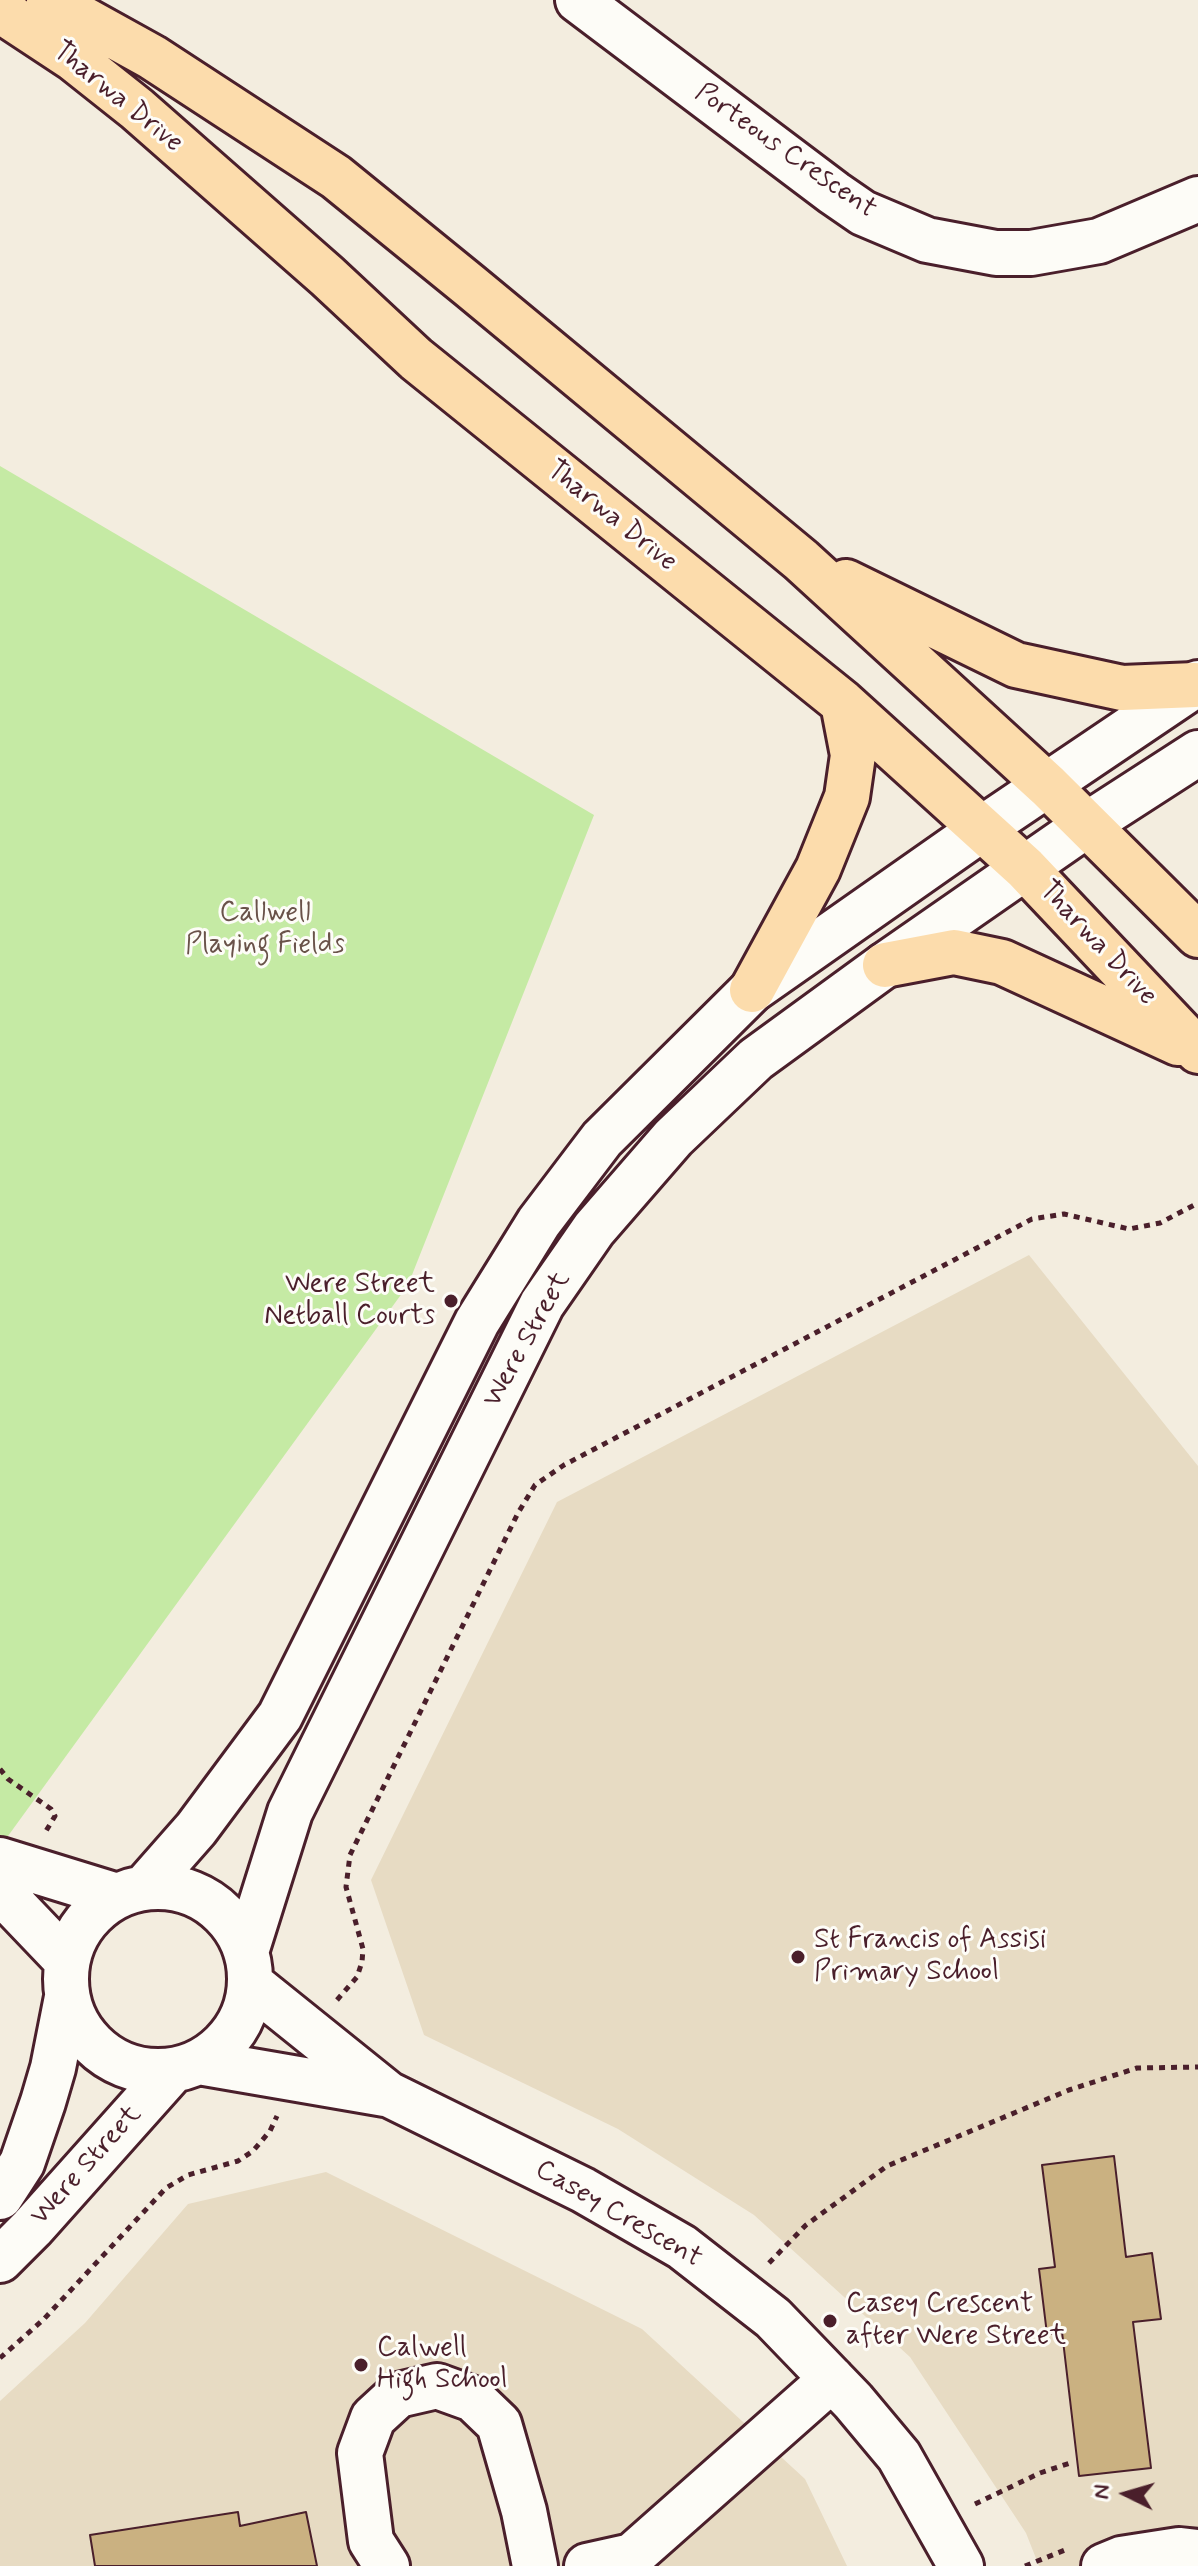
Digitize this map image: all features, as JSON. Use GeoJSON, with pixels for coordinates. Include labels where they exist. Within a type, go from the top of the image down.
{"type":"FeatureCollection","features":[{"type":"Feature","properties":{"kind":"main road","name":"Tharwa Drive"},"geometry":{"type":"LineString","coordinates":[[49,0],[152,57],[336,177],[801,560],[1048,786],[1198,935]]}},
{"type":"Feature","properties":{"kind":"main road","name":"Tharwa Drive"},"geometry":{"type":"LineString","coordinates":[[0,10],[74,59],[137,109],[327,276],[416,359],[843,703],[1025,868],[1198,1052]]}},
{"type":"Feature","properties":{"kind":"main road"},"geometry":{"type":"LineString","coordinates":[[801,560],[1016,665],[1122,688],[1197,684]]}},
{"type":"Feature","properties":{"kind":"main road"},"geometry":{"type":"LineString","coordinates":[[752,990],[818,869],[847,797],[853,755],[843,703]]}},
{"type":"Feature","properties":{"kind":"main road"},"geometry":{"type":"LineString","coordinates":[[885,965],[954,952],[1002,962],[1198,1052]]}},
{"type":"Feature","properties":{"kind":"street","name":"Porteous Crescent"},"geometry":{"type":"LineString","coordinates":[[578,0],[863,213],[927,240],[996,253],[1031,253],[1099,241],[1198,199]]}},
{"type":"Feature","properties":{"kind":"street","name":"Were Street"},"geometry":{"type":"LineString","coordinates":[[131,1891],[196,1829],[280,1716],[477,1322],[539,1222],[602,1139],[675,1063],[752,990],[983,828],[1197,684]]}},
{"type":"Feature","properties":{"kind":"street","name":"Were Street"},"geometry":{"type":"LineString","coordinates":[[248,1967],[290,1812],[542,1304],[594,1229],[673,1138],[756,1059],[1088,824],[1198,753]]}},
{"type":"Feature","properties":{"kind":"street"},"geometry":{"type":"LineString","coordinates":[[0,1860],[131,1891],[171,1887],[195,1894],[218,1908],[235,1928],[248,1967],[246,2007],[235,2029],[219,2048],[186,2066],[145,2071],[117,2063],[94,2047],[77,2024],[67,1979],[0,1886]]}},
{"type":"Feature","properties":{"kind":"street"},"geometry":{"type":"LineString","coordinates":[[67,1979],[77,1934],[94,1912],[131,1891]]}},
{"type":"Feature","properties":{"kind":"street","name":"Casey Crescent"},"geometry":{"type":"LineString","coordinates":[[248,1967],[388,2094],[583,2190],[682,2247],[773,2318],[832,2379],[899,2456],[961,2566]]}},
{"type":"Feature","properties":{"kind":"street","name":"Were Street"},"geometry":{"type":"LineString","coordinates":[[0,2197],[22,2163],[43,2102],[53,2068],[67,1979]]}},
{"type":"Feature","properties":{"kind":"street","name":"Were Street"},"geometry":{"type":"LineString","coordinates":[[0,2260],[186,2066]]}},
{"type":"Feature","properties":{"kind":"street","name":"Casey Crescent"},"geometry":{"type":"LineString","coordinates":[[186,2066],[388,2094]]}},
{"type":"Feature","properties":{"kind":"street"},"geometry":{"type":"LineString","coordinates":[[587,2566],[632,2556],[832,2379]]}},
{"type":"Feature","properties":{"kind":"street"},"geometry":{"type":"LineString","coordinates":[[387,2566],[371,2541],[360,2453],[373,2418],[398,2395],[437,2386],[473,2399],[499,2424],[524,2511],[535,2566]]}},
{"type":"Feature","properties":{"kind":"street"},"geometry":{"type":"LineString","coordinates":[[1104,2566],[1121,2559],[1179,2550],[1198,2552]]}},
{"type":"Feature","properties":{"kind":"path"},"geometry":{"type":"LineString","coordinates":[[330,2008],[357,1977],[362,1962],[363,1949],[346,1887],[350,1855],[518,1513],[535,1485],[577,1457],[1032,1219],[1064,1214],[1129,1229],[1160,1223],[1198,1203]]}},
{"type":"Feature","properties":{"kind":"path"},"geometry":{"type":"LineString","coordinates":[[0,1769],[8,1779],[51,1809],[55,1816]]}},
{"type":"Feature","properties":{"kind":"path"},"geometry":{"type":"LineString","coordinates":[[767,2266],[806,2225],[887,2166],[1069,2090],[1137,2068],[1198,2067]]}},
{"type":"Feature","properties":{"kind":"path"},"geometry":{"type":"LineString","coordinates":[[0,2358],[43,2320],[166,2188],[188,2175],[238,2161],[253,2151],[270,2131],[281,2106]]}},
{"type":"Feature","properties":{"kind":"path"},"geometry":{"type":"LineString","coordinates":[[971,2506],[1040,2473],[1073,2462]]}},
{"type":"Feature","properties":{"kind":"shaded area","name":"St Francis of Assisi Primary School"},"geometry":{"type":"Polygon","coordinates":[[[1029,1255],[1198,1466],[1198,2566],[1039,2566],[1026,2533],[910,2357],[754,2215],[618,2129],[424,2035],[371,1880],[557,1502],[1029,1255]]]}},
{"type":"Feature","properties":{"kind":"shaded area","name":"Calwell High School"},"geometry":{"type":"Polygon","coordinates":[[[326,2172],[642,2329],[805,2479],[847,2566],[0,2566],[0,2401],[85,2323],[188,2204],[326,2172]]]}},
{"type":"Feature","properties":{"kind":"green space","name":"Callwell Playing Fields"},"geometry":{"type":"Polygon","coordinates":[[[0,466],[594,815],[408,1285],[0,1847],[0,466]]]}},
{"type":"Feature","properties":{"kind":"building"},"geometry":{"type":"Polygon","coordinates":[[[1114,2156],[1126,2257],[1152,2253],[1161,2319],[1133,2322],[1151,2468],[1079,2476],[1062,2332],[1047,2334],[1039,2269],[1055,2267],[1042,2165],[1114,2156]]]}},
{"type":"Feature","properties":{"kind":"building"},"geometry":{"type":"Polygon","coordinates":[[[238,2512],[240,2526],[306,2512],[317,2566],[95,2566],[90,2535],[238,2512]]]}},
{"type":"Feature","properties":{"kind":"place","name":"Were Street Netball Courts"},"geometry":{"type":"Point","coordinates":[451,1301]}},
{"type":"Feature","properties":{"kind":"place","name":"St Francis of Assisi Primary School"},"geometry":{"type":"Point","coordinates":[798,1957]}},
{"type":"Feature","properties":{"kind":"place","name":"Casey Crescent after Were Street"},"geometry":{"type":"Point","coordinates":[830,2321]}},
{"type":"Feature","properties":{"kind":"place","name":"Calwell High School"},"geometry":{"type":"Point","coordinates":[361,2365]}}]}
